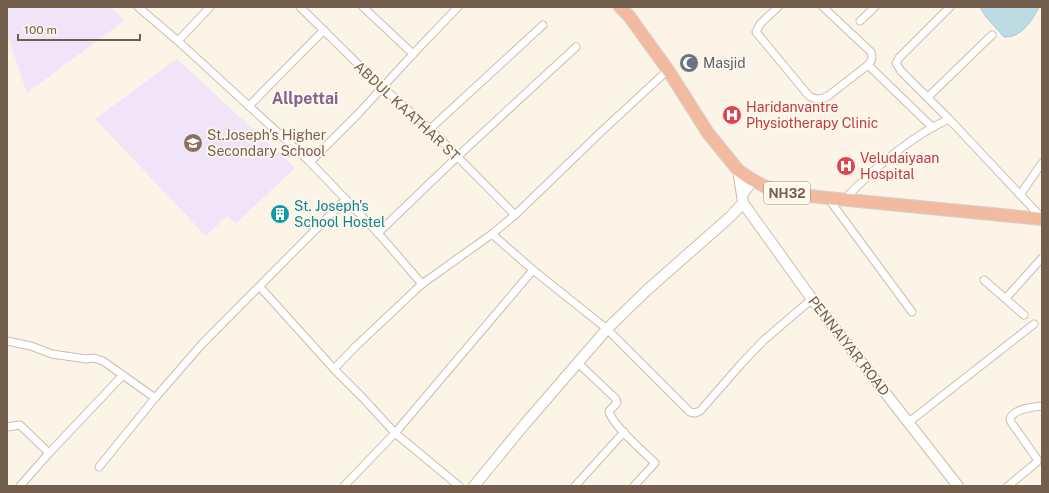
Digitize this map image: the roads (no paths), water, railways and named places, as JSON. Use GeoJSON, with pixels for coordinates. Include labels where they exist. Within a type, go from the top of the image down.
{"type":"FeatureCollection","features":[{"type":"Feature","properties":{"kind":"highway","name":"NH32"},"geometry":{"type":"LineString","coordinates":[[620,7],[668,70],[708,133],[738,170],[766,187],[792,194],[1042,219]]}},
{"type":"Feature","properties":{"kind":"street"},"geometry":{"type":"LineString","coordinates":[[138,7],[178,41],[310,162],[378,233],[422,284]]}},
{"type":"Feature","properties":{"kind":"street"},"geometry":{"type":"LineString","coordinates":[[178,41],[210,7]]}},
{"type":"Feature","properties":{"kind":"street","name":"ABDUL KAATHAR ST"},"geometry":{"type":"LineString","coordinates":[[300,7],[383,88],[430,129],[515,215]]}},
{"type":"Feature","properties":{"kind":"street"},"geometry":{"type":"LineString","coordinates":[[363,7],[413,54]]}},
{"type":"Feature","properties":{"kind":"street"},"geometry":{"type":"LineString","coordinates":[[310,162],[383,88],[458,7]]}},
{"type":"Feature","properties":{"kind":"street"},"geometry":{"type":"LineString","coordinates":[[778,7],[760,24],[756,32],[809,96],[815,100],[821,100],[828,96],[868,65],[872,56],[871,52],[823,7]]}},
{"type":"Feature","properties":{"kind":"street"},"geometry":{"type":"LineString","coordinates":[[860,21],[875,7]]}},
{"type":"Feature","properties":{"kind":"street"},"geometry":{"type":"LineString","coordinates":[[950,7],[899,58],[896,63],[898,67],[950,119],[1042,219]]}},
{"type":"Feature","properties":{"kind":"street"},"geometry":{"type":"LineString","coordinates":[[430,129],[543,25]]}},
{"type":"Feature","properties":{"kind":"street"},"geometry":{"type":"LineString","coordinates":[[249,106],[324,30]]}},
{"type":"Feature","properties":{"kind":"street"},"geometry":{"type":"LineString","coordinates":[[928,97],[992,35]]}},
{"type":"Feature","properties":{"kind":"street"},"geometry":{"type":"LineString","coordinates":[[378,233],[456,157],[576,47]]}},
{"type":"Feature","properties":{"kind":"street"},"geometry":{"type":"LineString","coordinates":[[868,65],[932,127]]}},
{"type":"Feature","properties":{"kind":"street"},"geometry":{"type":"LineString","coordinates":[[334,369],[355,347],[422,284],[492,234],[515,215],[668,70]]}},
{"type":"Feature","properties":{"kind":"street"},"geometry":{"type":"LineString","coordinates":[[844,200],[864,179],[902,148],[932,127],[950,119]]}},
{"type":"Feature","properties":{"kind":"street"},"geometry":{"type":"LineString","coordinates":[[1020,195],[1042,163]]}},
{"type":"Feature","properties":{"kind":"street"},"geometry":{"type":"LineString","coordinates":[[738,170],[743,199]]}},
{"type":"Feature","properties":{"kind":"street"},"geometry":{"type":"LineString","coordinates":[[474,486],[577,362],[607,329],[646,291],[731,216],[743,199],[750,182],[753,180]]}},
{"type":"Feature","properties":{"kind":"street"},"geometry":{"type":"LineString","coordinates":[[828,198],[912,312]]}},
{"type":"Feature","properties":{"kind":"street"},"geometry":{"type":"LineString","coordinates":[[99,468],[155,398],[202,344],[346,199]]}},
{"type":"Feature","properties":{"kind":"street","name":"PENNAIYAR ROAD"},"geometry":{"type":"LineString","coordinates":[[743,199],[812,299],[868,373],[909,422],[958,486]]}},
{"type":"Feature","properties":{"kind":"street"},"geometry":{"type":"LineString","coordinates":[[492,234],[533,270],[607,329],[690,412],[695,413],[700,411],[764,340],[812,299]]}},
{"type":"Feature","properties":{"kind":"street"},"geometry":{"type":"LineString","coordinates":[[1006,298],[1042,258]]}},
{"type":"Feature","properties":{"kind":"street"},"geometry":{"type":"LineString","coordinates":[[344,486],[395,433],[533,270]]}},
{"type":"Feature","properties":{"kind":"street"},"geometry":{"type":"LineString","coordinates":[[984,280],[1024,315]]}},
{"type":"Feature","properties":{"kind":"street"},"geometry":{"type":"LineString","coordinates":[[260,287],[334,369],[395,433],[459,486]]}},
{"type":"Feature","properties":{"kind":"street"},"geometry":{"type":"LineString","coordinates":[[909,422],[1034,324]]}},
{"type":"Feature","properties":{"kind":"street"},"geometry":{"type":"LineString","coordinates":[[7,341],[31,346],[52,354],[86,359],[94,358],[103,361],[155,398]]}},
{"type":"Feature","properties":{"kind":"street"},"geometry":{"type":"LineString","coordinates":[[577,362],[616,399],[617,403],[610,411],[610,416],[655,463],[634,486]]}},
{"type":"Feature","properties":{"kind":"street"},"geometry":{"type":"LineString","coordinates":[[20,486],[49,453],[124,375]]}},
{"type":"Feature","properties":{"kind":"street"},"geometry":{"type":"LineString","coordinates":[[1008,486],[1037,462],[1037,459],[1011,422],[1010,417],[1013,414],[1028,408],[1042,406]]}},
{"type":"Feature","properties":{"kind":"street"},"geometry":{"type":"LineString","coordinates":[[7,427],[20,425],[49,453]]}},
{"type":"Feature","properties":{"kind":"street"},"geometry":{"type":"LineString","coordinates":[[575,486],[624,432]]}},
{"type":"Feature","properties":{"kind":"water"},"geometry":{"type":"Polygon","coordinates":[[[980,7],[1039,7],[1033,18],[1021,32],[1010,37],[1004,37],[986,17],[980,7]]]}},
{"type":"Feature","properties":{"kind":"place","name":"Masjid"},"geometry":{"type":"Point","coordinates":[689,63]}},
{"type":"Feature","properties":{"kind":"place","name":"Haridanvantre Physiotherapy Clinic"},"geometry":{"type":"Point","coordinates":[732,115]}},
{"type":"Feature","properties":{"kind":"place","name":"St.Joseph's Higher Secondary School"},"geometry":{"type":"Point","coordinates":[193,143]}},
{"type":"Feature","properties":{"kind":"place","name":"Veludaiyaan Hospital"},"geometry":{"type":"Point","coordinates":[846,166]}},
{"type":"Feature","properties":{"kind":"place","name":"St. Joseph's School Hostel"},"geometry":{"type":"Point","coordinates":[280,214]}},
{"type":"Feature","properties":{"kind":"district","name":"Allpettai"},"geometry":{"type":"Point","coordinates":[305,98]}}]}
